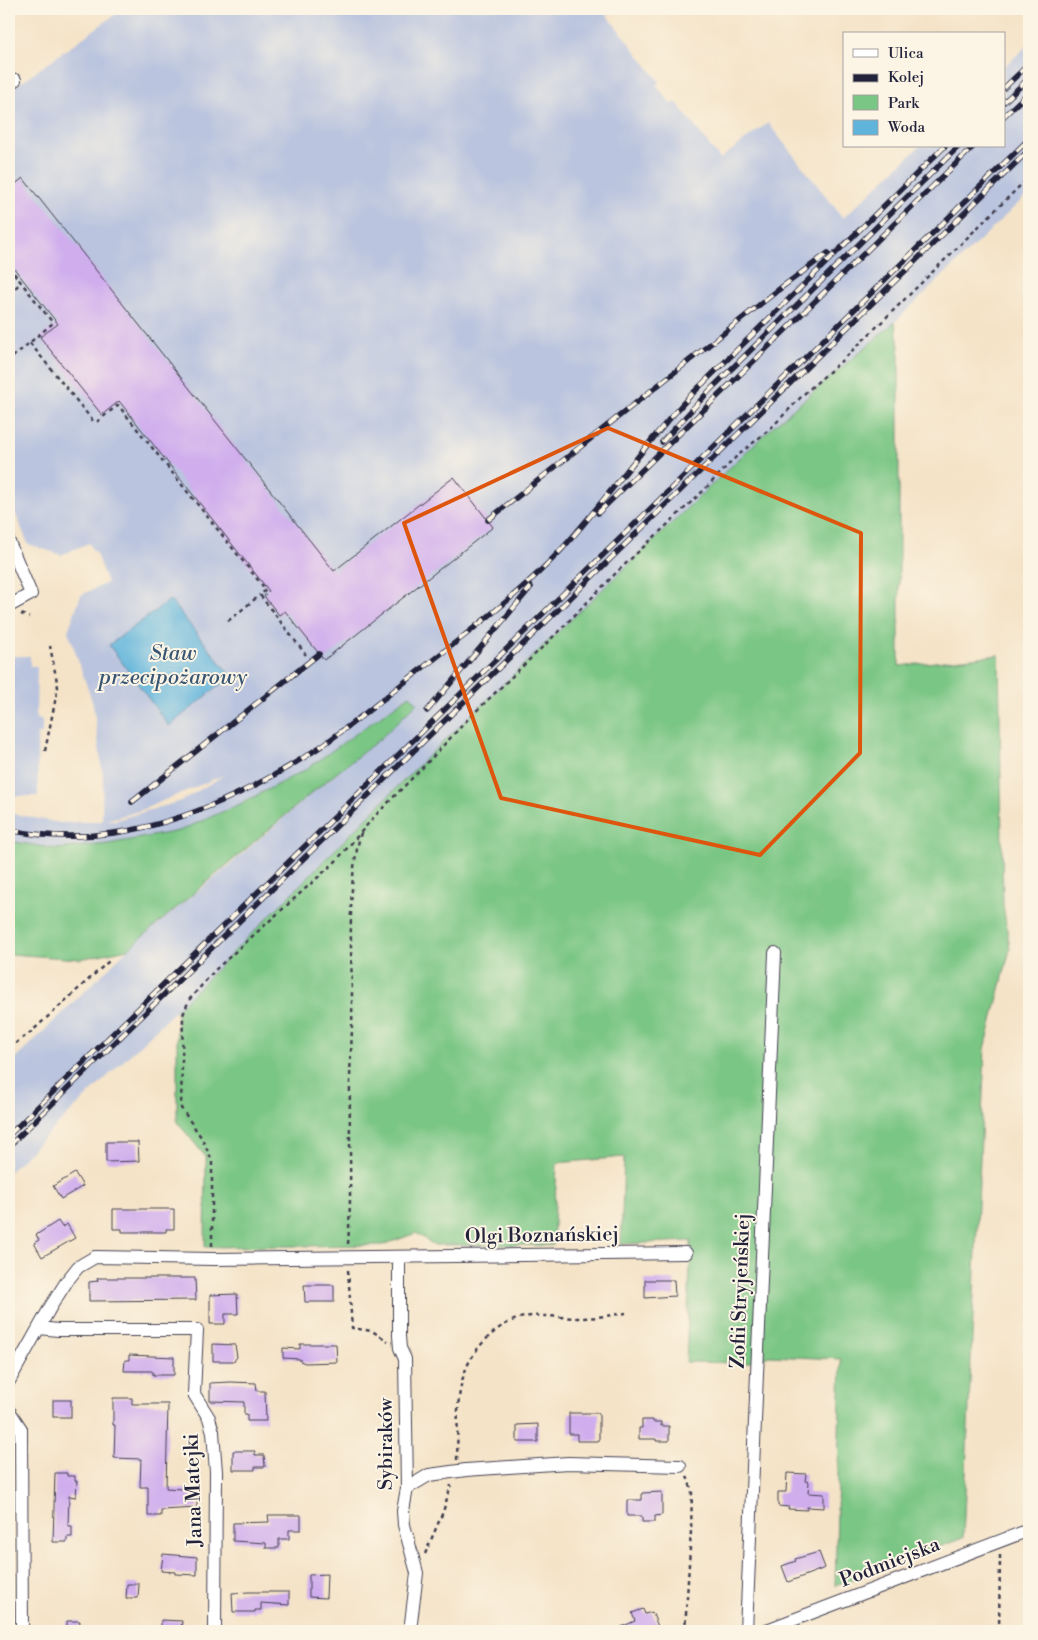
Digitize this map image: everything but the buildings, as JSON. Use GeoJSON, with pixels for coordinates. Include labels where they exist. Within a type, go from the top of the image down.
{"type":"FeatureCollection","features":[{"type":"Feature","properties":{"kind":"street"},"geometry":{"type":"LineString","coordinates":[[9,542],[31,594],[9,606]]}},
{"type":"Feature","properties":{"kind":"street","name":"Zofii Stryjeńskiej"},"geometry":{"type":"LineString","coordinates":[[746,1631],[775,953]]}},
{"type":"Feature","properties":{"kind":"street","name":"Olgi Boznańskiej"},"geometry":{"type":"LineString","coordinates":[[9,1381],[67,1281],[78,1267],[95,1257],[213,1259],[686,1253]]}},
{"type":"Feature","properties":{"kind":"street","name":"Sybiraków"},"geometry":{"type":"LineString","coordinates":[[399,1257],[400,1348],[405,1358],[408,1488],[403,1511],[404,1525],[417,1573],[410,1631]]}},
{"type":"Feature","properties":{"kind":"street","name":"Jana Matejki"},"geometry":{"type":"LineString","coordinates":[[39,1328],[58,1330],[197,1330],[194,1394],[209,1418],[213,1432],[216,1472],[214,1631]]}},
{"type":"Feature","properties":{"kind":"street"},"geometry":{"type":"LineString","coordinates":[[9,1411],[21,1429],[22,1631]]}},
{"type":"Feature","properties":{"kind":"street"},"geometry":{"type":"LineString","coordinates":[[408,1488],[429,1476],[461,1470],[568,1463],[680,1466]]}},
{"type":"Feature","properties":{"kind":"street","name":"Podmiejska"},"geometry":{"type":"LineString","coordinates":[[764,1631],[1029,1530]]}},
{"type":"Feature","properties":{"kind":"path"},"geometry":{"type":"LineString","coordinates":[[213,1259],[212,1160],[201,1136],[181,1108],[183,1015],[189,1000],[214,970],[336,861],[468,718],[555,635],[619,570],[702,492],[736,457],[771,428],[805,393],[847,356],[1029,177]]}},
{"type":"Feature","properties":{"kind":"path"},"geometry":{"type":"LineString","coordinates":[[9,267],[53,323],[9,360]]}},
{"type":"Feature","properties":{"kind":"path"},"geometry":{"type":"LineString","coordinates":[[9,293],[21,282]]}},
{"type":"Feature","properties":{"kind":"path"},"geometry":{"type":"LineString","coordinates":[[30,342],[93,421],[98,421],[118,405],[266,590],[228,621]]}},
{"type":"Feature","properties":{"kind":"path"},"geometry":{"type":"LineString","coordinates":[[260,595],[306,655]]}},
{"type":"Feature","properties":{"kind":"path"},"geometry":{"type":"LineString","coordinates":[[45,751],[58,687],[50,646]]}},
{"type":"Feature","properties":{"kind":"path"},"geometry":{"type":"LineString","coordinates":[[362,831],[357,846],[351,908],[351,1212],[348,1256],[352,1328],[372,1331],[400,1348]]}},
{"type":"Feature","properties":{"kind":"path"},"geometry":{"type":"LineString","coordinates":[[9,1048],[31,1032],[109,960]]}},
{"type":"Feature","properties":{"kind":"path"},"geometry":{"type":"LineString","coordinates":[[417,1573],[433,1537],[451,1486],[461,1470],[459,1392],[462,1376],[480,1344],[496,1330],[514,1320],[530,1316],[582,1318],[626,1313]]}},
{"type":"Feature","properties":{"kind":"path"},"geometry":{"type":"LineString","coordinates":[[680,1466],[686,1474],[692,1491],[685,1631]]}},
{"type":"Feature","properties":{"kind":"path"},"geometry":{"type":"LineString","coordinates":[[999,1631],[1000,1542]]}},
{"type":"Feature","properties":{"kind":"highlighted area"},"geometry":{"type":"Polygon","coordinates":[[[608,428],[861,533],[860,753],[760,855],[501,798],[404,523],[608,428]]]}},
{"type":"Feature","properties":{"kind":"shaded area"},"geometry":{"type":"Polygon","coordinates":[[[123,9],[602,9],[660,82],[656,85],[672,105],[676,102],[720,159],[768,123],[843,218],[918,148],[1006,148],[1006,65],[1029,44],[1029,193],[895,322],[781,419],[419,765],[177,1009],[9,1172],[9,1065],[128,949],[316,790],[381,738],[410,695],[305,770],[240,804],[179,831],[108,844],[57,849],[9,841],[9,813],[60,823],[102,821],[103,776],[93,704],[68,631],[81,595],[107,583],[95,551],[93,551],[89,543],[61,555],[28,544],[9,498],[9,91],[123,9]],[[226,774],[139,811],[106,820],[116,820],[181,801],[226,774]]]}},
{"type":"Feature","properties":{"kind":"shaded area"},"geometry":{"type":"Polygon","coordinates":[[[9,656],[30,656],[30,666],[37,666],[36,719],[42,720],[42,734],[37,734],[38,796],[9,796],[9,656]]]}},
{"type":"Feature","properties":{"kind":"green space"},"geometry":{"type":"Polygon","coordinates":[[[895,322],[899,347],[899,666],[999,655],[1003,905],[1010,949],[985,1049],[963,1538],[835,1586],[841,1359],[769,1356],[745,1363],[686,1362],[691,1241],[621,1244],[624,1157],[557,1163],[553,1245],[434,1245],[416,1233],[383,1245],[205,1247],[206,1157],[177,1122],[177,1009],[419,765],[771,428],[895,322]]]}},
{"type":"Feature","properties":{"kind":"green space"},"geometry":{"type":"Polygon","coordinates":[[[410,695],[417,703],[381,738],[320,786],[128,949],[80,959],[9,954],[9,841],[57,849],[108,844],[179,831],[240,804],[305,770],[410,695]]]}},
{"type":"Feature","properties":{"kind":"water","name":"Staw przecipożarowy"},"geometry":{"type":"Polygon","coordinates":[[[170,600],[231,676],[169,726],[109,645],[170,600]]]}},
{"type":"Feature","properties":{"kind":"railway"},"geometry":{"type":"LineString","coordinates":[[1006,86],[1029,64]]}},
{"type":"Feature","properties":{"kind":"railway"},"geometry":{"type":"LineString","coordinates":[[1006,100],[1029,78]]}},
{"type":"Feature","properties":{"kind":"railway"},"geometry":{"type":"LineString","coordinates":[[1006,114],[1029,92]]}},
{"type":"Feature","properties":{"kind":"railway"},"geometry":{"type":"LineString","coordinates":[[9,1135],[1029,139]]}},
{"type":"Feature","properties":{"kind":"railway"},"geometry":{"type":"LineString","coordinates":[[9,830],[48,835],[88,836],[114,833],[169,821],[250,788],[300,760],[336,736],[494,612],[546,566],[690,396],[943,148]]}},
{"type":"Feature","properties":{"kind":"railway"},"geometry":{"type":"LineString","coordinates":[[662,442],[711,389],[957,148]]}},
{"type":"Feature","properties":{"kind":"railway"},"geometry":{"type":"LineString","coordinates":[[598,513],[972,148]]}},
{"type":"Feature","properties":{"kind":"railway"},"geometry":{"type":"LineString","coordinates":[[9,1146],[1029,150]]}},
{"type":"Feature","properties":{"kind":"railway"},"geometry":{"type":"LineString","coordinates":[[488,520],[782,287],[828,253]]}},
{"type":"Feature","properties":{"kind":"railway"},"geometry":{"type":"LineString","coordinates":[[427,711],[531,587]]}},
{"type":"Feature","properties":{"kind":"railway"},"geometry":{"type":"LineString","coordinates":[[132,802],[319,654]]}}]}
